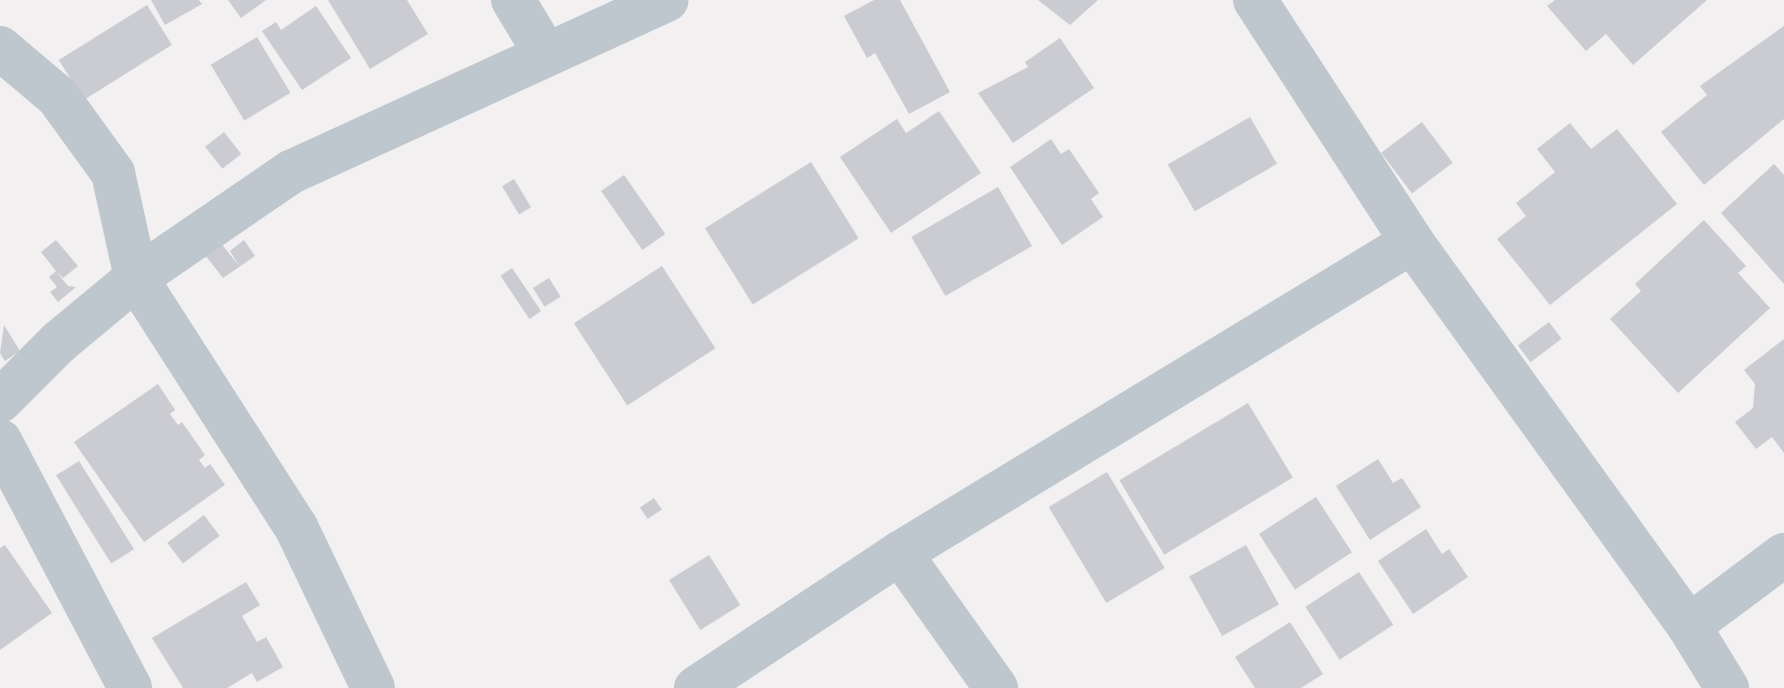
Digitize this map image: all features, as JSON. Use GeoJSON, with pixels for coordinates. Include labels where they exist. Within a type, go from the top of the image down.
{"type":"FeatureCollection","features":[{"type":"Feature","properties":{"kind":"street"},"geometry":{"type":"LineString","coordinates":[[513,0],[545,53]]}},
{"type":"Feature","properties":{"kind":"street"},"geometry":{"type":"LineString","coordinates":[[0,401],[59,342],[136,278],[291,172],[545,53],[667,0]]}},
{"type":"Feature","properties":{"kind":"street"},"geometry":{"type":"LineString","coordinates":[[1255,0],[1412,242],[1689,626],[1727,688]]}},
{"type":"Feature","properties":{"kind":"street"},"geometry":{"type":"LineString","coordinates":[[0,48],[58,97],[113,173],[136,278],[296,527],[373,688]]}},
{"type":"Feature","properties":{"kind":"street"},"geometry":{"type":"LineString","coordinates":[[696,688],[900,553],[1412,242]]}},
{"type":"Feature","properties":{"kind":"street"},"geometry":{"type":"LineString","coordinates":[[0,441],[130,688]]}},
{"type":"Feature","properties":{"kind":"street"},"geometry":{"type":"LineString","coordinates":[[900,553],[996,688]]}},
{"type":"Feature","properties":{"kind":"street"},"geometry":{"type":"LineString","coordinates":[[1689,626],[1784,555]]}},
{"type":"Feature","properties":{"kind":"building"},"geometry":{"type":"Polygon","coordinates":[[[151,0],[199,0],[202,4],[165,25],[151,0]]]}},
{"type":"Feature","properties":{"kind":"building"},"geometry":{"type":"Polygon","coordinates":[[[228,0],[266,0],[241,18],[228,0]]]}},
{"type":"Feature","properties":{"kind":"building"},"geometry":{"type":"Polygon","coordinates":[[[328,0],[407,0],[428,34],[370,69],[328,0]]]}},
{"type":"Feature","properties":{"kind":"building"},"geometry":{"type":"Polygon","coordinates":[[[874,0],[900,0],[950,92],[909,114],[875,53],[867,58],[844,16],[874,0]]]}},
{"type":"Feature","properties":{"kind":"building"},"geometry":{"type":"Polygon","coordinates":[[[1038,0],[1098,0],[1070,25],[1038,0]]]}},
{"type":"Feature","properties":{"kind":"building"},"geometry":{"type":"Polygon","coordinates":[[[1555,0],[1707,0],[1633,65],[1606,34],[1586,51],[1547,6],[1555,0]]]}},
{"type":"Feature","properties":{"kind":"building"},"geometry":{"type":"Polygon","coordinates":[[[147,5],[172,45],[84,100],[59,60],[147,5]]]}},
{"type":"Feature","properties":{"kind":"building"},"geometry":{"type":"Polygon","coordinates":[[[316,6],[351,58],[302,90],[262,31],[276,22],[281,30],[316,6]]]}},
{"type":"Feature","properties":{"kind":"building"},"geometry":{"type":"Polygon","coordinates":[[[1784,26],[1784,119],[1704,185],[1661,132],[1707,95],[1700,86],[1784,26]]]}},
{"type":"Feature","properties":{"kind":"building"},"geometry":{"type":"Polygon","coordinates":[[[257,37],[290,93],[244,121],[211,65],[257,37]]]}},
{"type":"Feature","properties":{"kind":"building"},"geometry":{"type":"Polygon","coordinates":[[[1060,38],[1094,88],[1013,143],[978,93],[1028,67],[1025,62],[1060,38]]]}},
{"type":"Feature","properties":{"kind":"building"},"geometry":{"type":"Polygon","coordinates":[[[939,111],[981,173],[891,233],[840,157],[897,119],[906,133],[939,111]]]}},
{"type":"Feature","properties":{"kind":"building"},"geometry":{"type":"Polygon","coordinates":[[[1250,117],[1277,164],[1195,211],[1168,164],[1250,117]]]}},
{"type":"Feature","properties":{"kind":"building"},"geometry":{"type":"Polygon","coordinates":[[[1422,122],[1453,163],[1412,193],[1381,153],[1422,122]]]}},
{"type":"Feature","properties":{"kind":"building"},"geometry":{"type":"Polygon","coordinates":[[[1570,123],[1591,149],[1617,129],[1677,204],[1550,305],[1497,239],[1526,216],[1516,203],[1555,172],[1537,149],[1570,123]]]}},
{"type":"Feature","properties":{"kind":"building"},"geometry":{"type":"Polygon","coordinates":[[[224,132],[241,154],[222,169],[205,147],[224,132]]]}},
{"type":"Feature","properties":{"kind":"building"},"geometry":{"type":"Polygon","coordinates":[[[1051,139],[1061,154],[1069,149],[1099,193],[1091,199],[1103,217],[1062,245],[1010,167],[1051,139]]]}},
{"type":"Feature","properties":{"kind":"building"},"geometry":{"type":"Polygon","coordinates":[[[811,162],[859,238],[753,305],[705,228],[811,162]]]}},
{"type":"Feature","properties":{"kind":"building"},"geometry":{"type":"Polygon","coordinates":[[[1774,164],[1784,175],[1784,284],[1721,213],[1774,164]]]}},
{"type":"Feature","properties":{"kind":"building"},"geometry":{"type":"Polygon","coordinates":[[[624,175],[665,234],[642,250],[601,191],[624,175]]]}},
{"type":"Feature","properties":{"kind":"building"},"geometry":{"type":"Polygon","coordinates":[[[514,179],[531,207],[519,214],[502,186],[514,179]]]}},
{"type":"Feature","properties":{"kind":"building"},"geometry":{"type":"Polygon","coordinates":[[[998,187],[1032,246],[945,296],[911,237],[998,187]]]}},
{"type":"Feature","properties":{"kind":"building"},"geometry":{"type":"Polygon","coordinates":[[[1704,220],[1746,266],[1738,273],[1770,308],[1678,393],[1610,319],[1641,291],[1635,284],[1704,220]]]}},
{"type":"Feature","properties":{"kind":"building"},"geometry":{"type":"Polygon","coordinates":[[[56,240],[78,266],[63,278],[41,252],[56,240]]]}},
{"type":"Feature","properties":{"kind":"building"},"geometry":{"type":"Polygon","coordinates":[[[244,240],[255,256],[223,278],[205,255],[221,243],[239,266],[230,251],[244,240]]]}},
{"type":"Feature","properties":{"kind":"building"},"geometry":{"type":"Polygon","coordinates":[[[662,266],[715,348],[627,405],[574,323],[662,266]]]}},
{"type":"Feature","properties":{"kind":"building"},"geometry":{"type":"Polygon","coordinates":[[[512,268],[541,311],[529,319],[500,276],[512,268]]]}},
{"type":"Feature","properties":{"kind":"building"},"geometry":{"type":"Polygon","coordinates":[[[56,271],[68,286],[76,287],[58,302],[50,292],[57,287],[49,277],[56,271]]]}},
{"type":"Feature","properties":{"kind":"building"},"geometry":{"type":"Polygon","coordinates":[[[549,278],[561,297],[545,307],[533,288],[549,278]]]}},
{"type":"Feature","properties":{"kind":"building"},"geometry":{"type":"Polygon","coordinates":[[[1549,322],[1562,339],[1530,362],[1518,345],[1549,322]]]}},
{"type":"Feature","properties":{"kind":"building"},"geometry":{"type":"Polygon","coordinates":[[[4,325],[20,351],[5,361],[0,353],[4,325]]]}},
{"type":"Feature","properties":{"kind":"building"},"geometry":{"type":"Polygon","coordinates":[[[1784,339],[1784,453],[1772,437],[1756,449],[1735,422],[1753,408],[1755,384],[1744,370],[1784,339]]]}},
{"type":"Feature","properties":{"kind":"building"},"geometry":{"type":"Polygon","coordinates":[[[158,384],[175,410],[170,414],[178,425],[182,422],[205,455],[199,460],[205,468],[210,464],[225,485],[144,542],[74,442],[158,384]]]}},
{"type":"Feature","properties":{"kind":"building"},"geometry":{"type":"Polygon","coordinates":[[[1248,403],[1293,478],[1164,555],[1119,480],[1248,403]]]}},
{"type":"Feature","properties":{"kind":"building"},"geometry":{"type":"Polygon","coordinates":[[[1378,459],[1393,483],[1402,478],[1421,507],[1370,540],[1336,486],[1378,459]]]}},
{"type":"Feature","properties":{"kind":"building"},"geometry":{"type":"Polygon","coordinates":[[[79,461],[134,549],[111,564],[56,475],[79,461]]]}},
{"type":"Feature","properties":{"kind":"building"},"geometry":{"type":"Polygon","coordinates":[[[1107,472],[1165,568],[1106,603],[1049,507],[1107,472]]]}},
{"type":"Feature","properties":{"kind":"building"},"geometry":{"type":"Polygon","coordinates":[[[1316,497],[1352,552],[1295,589],[1259,534],[1316,497]]]}},
{"type":"Feature","properties":{"kind":"building"},"geometry":{"type":"Polygon","coordinates":[[[654,498],[662,510],[648,519],[640,508],[654,498]]]}},
{"type":"Feature","properties":{"kind":"building"},"geometry":{"type":"Polygon","coordinates":[[[204,515],[220,536],[183,563],[167,543],[204,515]]]}},
{"type":"Feature","properties":{"kind":"building"},"geometry":{"type":"Polygon","coordinates":[[[1426,529],[1442,554],[1449,549],[1468,577],[1413,614],[1378,561],[1426,529]]]}},
{"type":"Feature","properties":{"kind":"building"},"geometry":{"type":"Polygon","coordinates":[[[5,545],[52,613],[0,650],[0,548],[5,545]]]}},
{"type":"Feature","properties":{"kind":"building"},"geometry":{"type":"Polygon","coordinates":[[[1246,545],[1279,604],[1222,636],[1189,577],[1246,545]]]}},
{"type":"Feature","properties":{"kind":"building"},"geometry":{"type":"Polygon","coordinates":[[[709,555],[740,605],[700,630],[669,580],[709,555]]]}},
{"type":"Feature","properties":{"kind":"building"},"geometry":{"type":"Polygon","coordinates":[[[1359,572],[1393,625],[1340,660],[1305,607],[1359,572]]]}},
{"type":"Feature","properties":{"kind":"building"},"geometry":{"type":"Polygon","coordinates":[[[246,582],[260,605],[242,616],[257,642],[266,637],[283,667],[257,682],[252,673],[227,688],[183,688],[152,638],[246,582]]]}},
{"type":"Feature","properties":{"kind":"building"},"geometry":{"type":"Polygon","coordinates":[[[1290,622],[1323,674],[1301,688],[1255,688],[1235,657],[1290,622]]]}}]}
